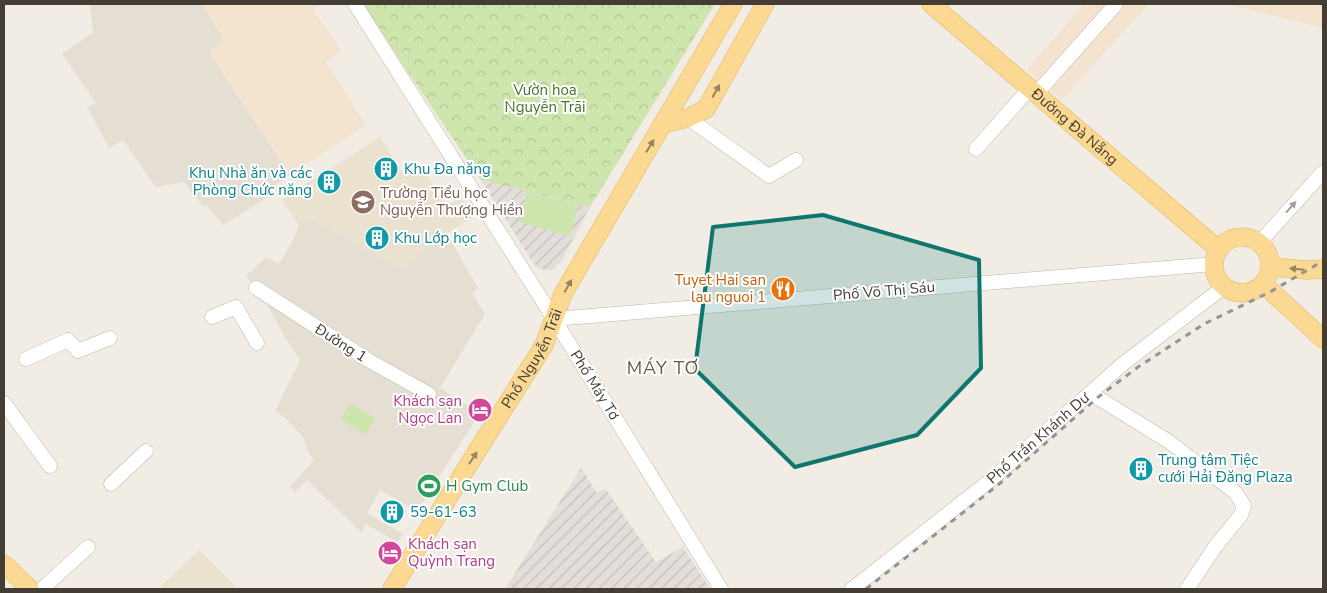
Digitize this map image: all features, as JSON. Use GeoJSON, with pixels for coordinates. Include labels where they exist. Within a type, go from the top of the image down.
{"type":"FeatureCollection","features":[{"type":"Feature","properties":{"kind":"main road","name":"Phố Nguyễn Trãi"},"geometry":{"type":"LineString","coordinates":[[392,589],[544,345],[563,294],[734,4]]}},
{"type":"Feature","properties":{"kind":"main road"},"geometry":{"type":"LineString","coordinates":[[663,124],[688,118],[706,109],[765,4]]}},
{"type":"Feature","properties":{"kind":"main road","name":"Đường Đà Nẵng"},"geometry":{"type":"LineString","coordinates":[[931,4],[1034,91],[1216,257]]}},
{"type":"Feature","properties":{"kind":"main road"},"geometry":{"type":"LineString","coordinates":[[1237,236],[1253,238],[1260,242],[1270,257],[1271,267],[1269,275],[1263,284],[1255,290],[1242,293],[1224,287],[1216,276],[1216,257],[1223,244],[1237,236]]}},
{"type":"Feature","properties":{"kind":"main road"},"geometry":{"type":"LineString","coordinates":[[1271,267],[1307,270],[1323,269]]}},
{"type":"Feature","properties":{"kind":"main road"},"geometry":{"type":"LineString","coordinates":[[1263,284],[1323,339]]}},
{"type":"Feature","properties":{"kind":"main road"},"geometry":{"type":"LineString","coordinates":[[4,564],[30,589]]}},
{"type":"Feature","properties":{"kind":"street","name":"Phố Máy Tơ"},"geometry":{"type":"LineString","coordinates":[[355,4],[554,319],[721,589]]}},
{"type":"Feature","properties":{"kind":"street"},"geometry":{"type":"LineString","coordinates":[[976,149],[1116,4]]}},
{"type":"Feature","properties":{"kind":"street"},"geometry":{"type":"LineString","coordinates":[[688,118],[769,176],[796,160]]}},
{"type":"Feature","properties":{"kind":"street"},"geometry":{"type":"LineString","coordinates":[[1260,242],[1323,172]]}},
{"type":"Feature","properties":{"kind":"street","name":"Phố Võ Thị Sáu"},"geometry":{"type":"LineString","coordinates":[[554,319],[1216,257]]}},
{"type":"Feature","properties":{"kind":"street","name":"Phố Trần Khánh Dư"},"geometry":{"type":"LineString","coordinates":[[852,589],[992,479],[1124,363],[1224,287]]}},
{"type":"Feature","properties":{"kind":"street","name":"Đường 1"},"geometry":{"type":"LineString","coordinates":[[256,288],[368,360],[429,394]]}},
{"type":"Feature","properties":{"kind":"street"},"geometry":{"type":"LineString","coordinates":[[212,317],[236,307],[257,343]]}},
{"type":"Feature","properties":{"kind":"street"},"geometry":{"type":"LineString","coordinates":[[26,359],[68,340],[78,351],[110,338]]}},
{"type":"Feature","properties":{"kind":"street"},"geometry":{"type":"LineString","coordinates":[[1090,393],[1168,441],[1236,493],[1242,500],[1244,506],[1241,515],[1215,547],[1187,589]]}},
{"type":"Feature","properties":{"kind":"street"},"geometry":{"type":"LineString","coordinates":[[4,403],[50,466]]}},
{"type":"Feature","properties":{"kind":"street"},"geometry":{"type":"LineString","coordinates":[[110,484],[146,451]]}},
{"type":"Feature","properties":{"kind":"street"},"geometry":{"type":"LineString","coordinates":[[42,589],[88,547]]}},
{"type":"Feature","properties":{"kind":"highlighted area"},"geometry":{"type":"Polygon","coordinates":[[[823,215],[979,260],[981,368],[917,435],[795,467],[695,369],[713,227],[823,215]]]}},
{"type":"Feature","properties":{"kind":"shaded area"},"geometry":{"type":"Polygon","coordinates":[[[90,4],[202,4],[224,39],[210,53],[290,175],[266,192],[268,197],[223,225],[207,206],[203,207],[184,182],[156,187],[123,140],[109,148],[87,107],[96,103],[62,54],[93,32],[90,4]]]}},
{"type":"Feature","properties":{"kind":"shaded area"},"geometry":{"type":"Polygon","coordinates":[[[202,4],[321,4],[313,10],[342,51],[326,62],[366,125],[290,175],[210,53],[224,39],[202,4]]]}},
{"type":"Feature","properties":{"kind":"shaded area"},"geometry":{"type":"Polygon","coordinates":[[[1084,4],[1149,4],[1061,100],[1027,70],[1084,4]]]}},
{"type":"Feature","properties":{"kind":"shaded area"},"geometry":{"type":"Polygon","coordinates":[[[1226,4],[1323,4],[1323,27],[1320,27],[1226,4]]]}},
{"type":"Feature","properties":{"kind":"shaded area","name":"Trường Tiểu học Nguyễn Thượng Hiền"},"geometry":{"type":"Polygon","coordinates":[[[380,137],[405,177],[422,167],[446,206],[461,197],[473,217],[422,250],[402,270],[312,218],[299,226],[282,199],[380,137]]]}},
{"type":"Feature","properties":{"kind":"shaded area"},"geometry":{"type":"Polygon","coordinates":[[[481,180],[590,207],[563,259],[555,268],[550,271],[545,270],[538,268],[533,263],[481,180]]]}},
{"type":"Feature","properties":{"kind":"shaded area"},"geometry":{"type":"Polygon","coordinates":[[[311,218],[402,270],[422,250],[447,234],[478,288],[472,293],[485,314],[440,388],[480,413],[417,511],[380,490],[367,513],[403,534],[398,543],[366,524],[361,532],[307,480],[295,492],[290,487],[314,460],[308,451],[303,437],[283,416],[275,411],[300,360],[263,298],[246,276],[266,257],[279,264],[299,226],[311,218]]]}},
{"type":"Feature","properties":{"kind":"shaded area"},"geometry":{"type":"Polygon","coordinates":[[[581,468],[597,493],[605,488],[656,562],[683,547],[710,589],[505,589],[581,468]]]}},
{"type":"Feature","properties":{"kind":"shaded area"},"geometry":{"type":"Polygon","coordinates":[[[199,550],[238,589],[158,589],[199,550]]]}},
{"type":"Feature","properties":{"kind":"green space","name":"Vườn hoa Nguyễn Trãi"},"geometry":{"type":"Polygon","coordinates":[[[362,4],[715,4],[590,207],[481,180],[362,4]]]}},
{"type":"Feature","properties":{"kind":"green space"},"geometry":{"type":"Polygon","coordinates":[[[527,192],[579,205],[570,236],[519,222],[527,192]]]}},
{"type":"Feature","properties":{"kind":"green space"},"geometry":{"type":"Polygon","coordinates":[[[350,403],[375,418],[366,435],[341,420],[350,403]]]}},
{"type":"Feature","properties":{"kind":"railway"},"geometry":{"type":"LineString","coordinates":[[866,589],[998,485],[1097,398],[1138,367],[1204,324],[1270,292],[1323,261]]}},
{"type":"Feature","properties":{"kind":"place","name":"Khu Đa năng"},"geometry":{"type":"Point","coordinates":[386,169]}},
{"type":"Feature","properties":{"kind":"place","name":"Khu Nhà ăn và các Phòng Chức năng"},"geometry":{"type":"Point","coordinates":[329,182]}},
{"type":"Feature","properties":{"kind":"place","name":"Trường Tiểu học Nguyễn Thượng Hiền"},"geometry":{"type":"Point","coordinates":[363,202]}},
{"type":"Feature","properties":{"kind":"place","name":"Khu Lớp học"},"geometry":{"type":"Point","coordinates":[377,238]}},
{"type":"Feature","properties":{"kind":"place","name":"Tuyet Hai san lau nguoi 1"},"geometry":{"type":"Point","coordinates":[783,289]}},
{"type":"Feature","properties":{"kind":"place","name":"Khách sạn Ngọc Lan"},"geometry":{"type":"Point","coordinates":[480,410]}},
{"type":"Feature","properties":{"kind":"place","name":"Trung tâm Tiệc cưới Hải Đăng Plaza"},"geometry":{"type":"Point","coordinates":[1141,469]}},
{"type":"Feature","properties":{"kind":"place","name":"H Gym Club"},"geometry":{"type":"Point","coordinates":[429,486]}},
{"type":"Feature","properties":{"kind":"place","name":"59-61-63"},"geometry":{"type":"Point","coordinates":[392,512]}},
{"type":"Feature","properties":{"kind":"place","name":"Khách sạn Quỳnh Trang"},"geometry":{"type":"Point","coordinates":[390,553]}},
{"type":"Feature","properties":{"kind":"district","name":"MÁY TƠ"},"geometry":{"type":"Point","coordinates":[663,368]}}]}
